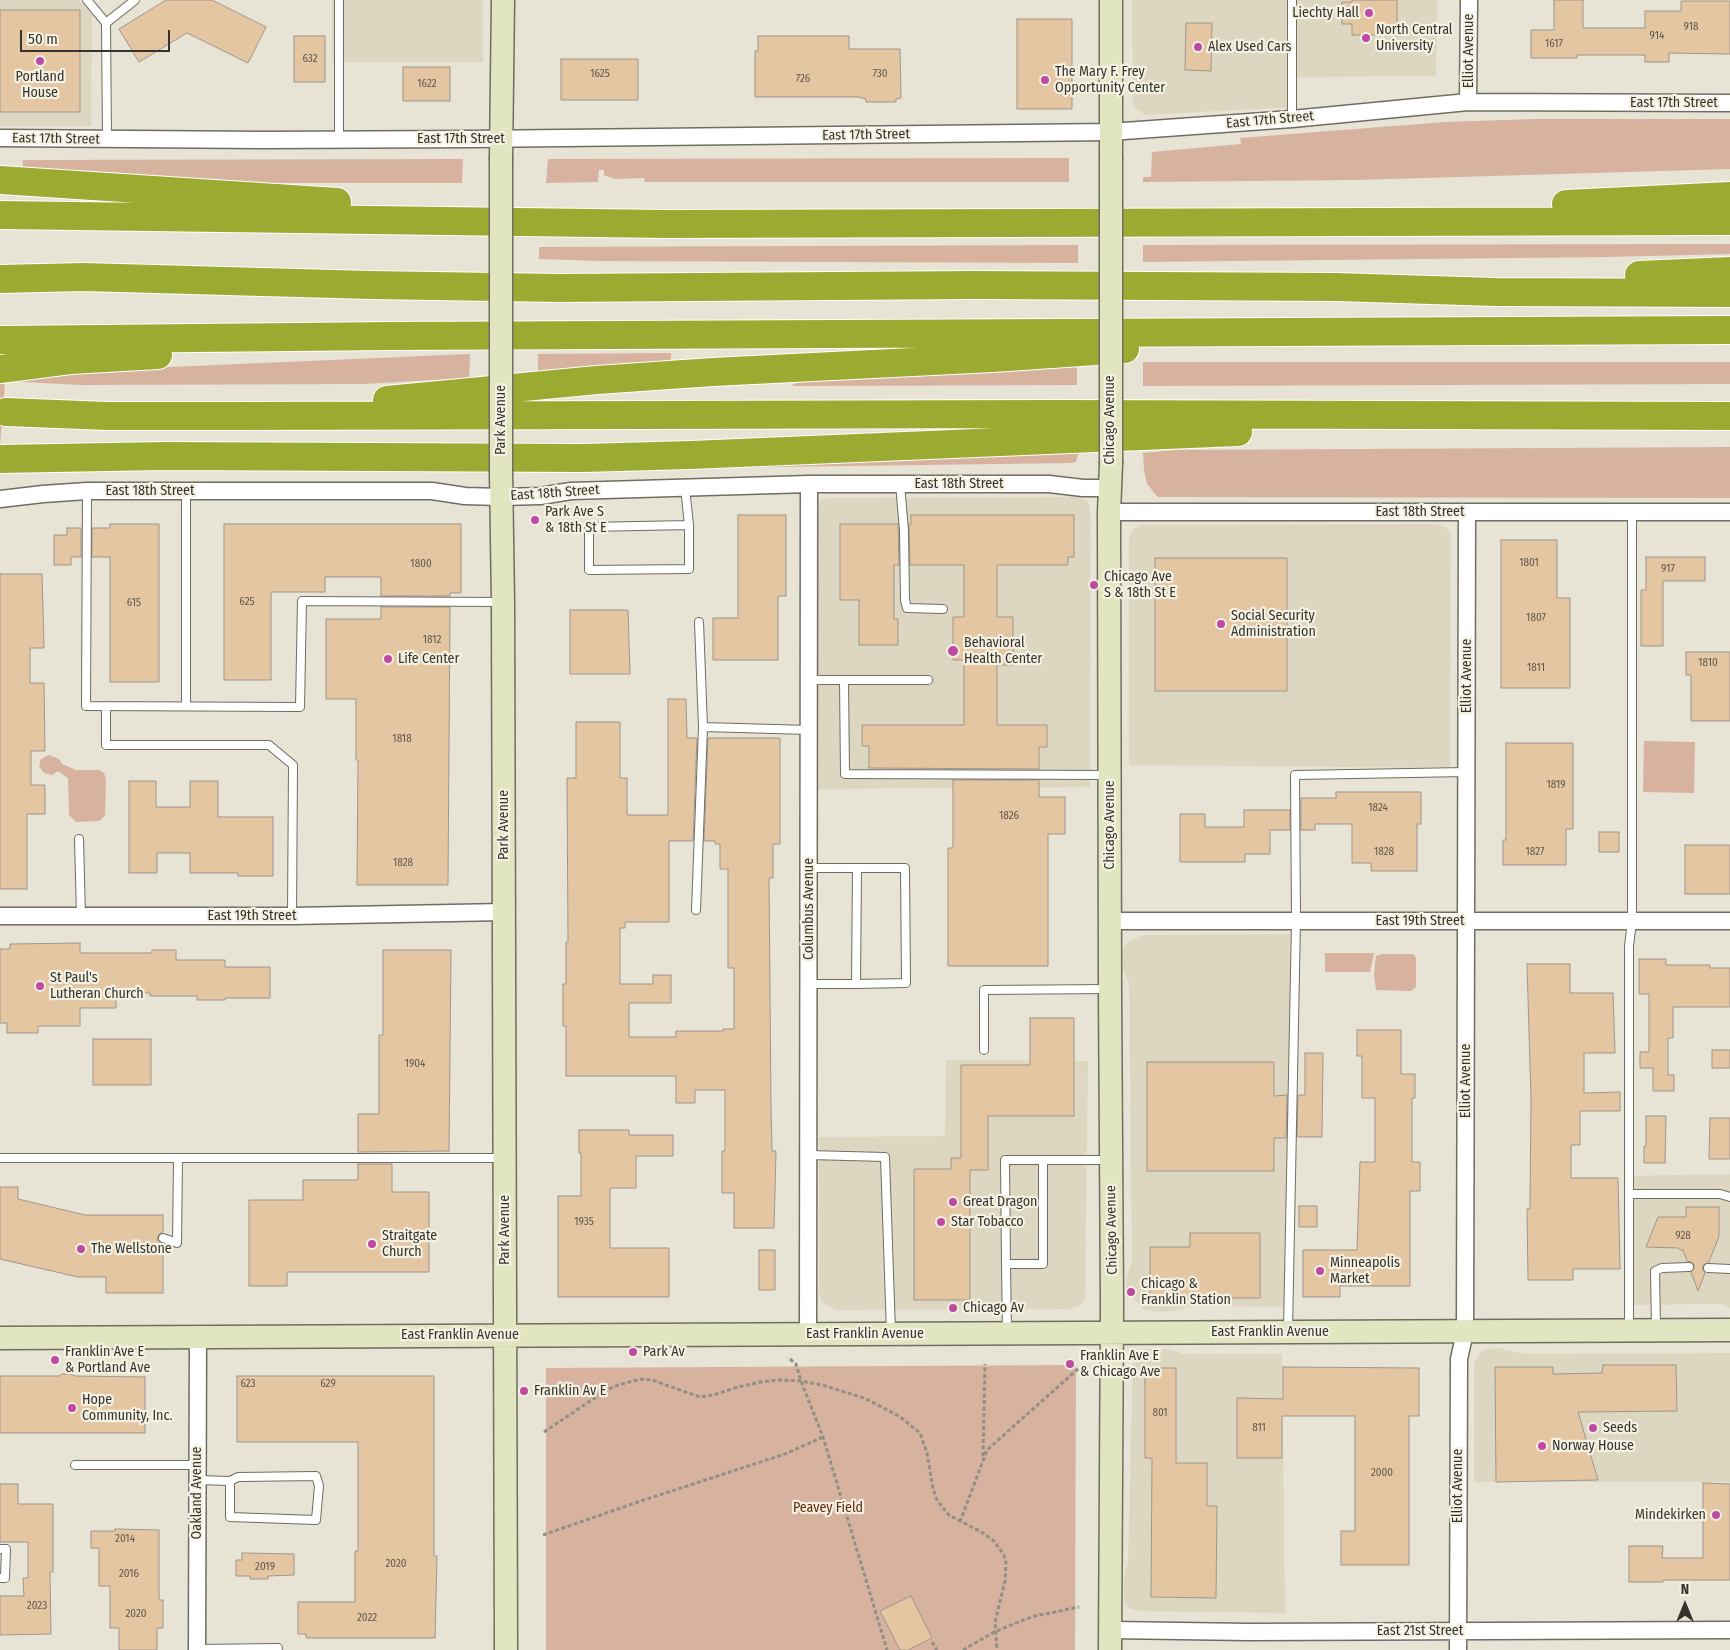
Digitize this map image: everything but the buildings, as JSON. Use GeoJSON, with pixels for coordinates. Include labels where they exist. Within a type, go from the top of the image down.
{"type":"FeatureCollection","features":[{"type":"Feature","properties":{"kind":"highway"},"geometry":{"type":"LineString","coordinates":[[0,180],[666,224]]}},
{"type":"Feature","properties":{"kind":"highway"},"geometry":{"type":"LineString","coordinates":[[1130,223],[1730,196]]}},
{"type":"Feature","properties":{"kind":"highway"},"geometry":{"type":"LineString","coordinates":[[0,216],[666,224],[1730,221]]}},
{"type":"Feature","properties":{"kind":"highway"},"geometry":{"type":"LineString","coordinates":[[1336,287],[1730,271]]}},
{"type":"Feature","properties":{"kind":"highway"},"geometry":{"type":"LineString","coordinates":[[0,279],[83,277],[370,286],[560,288],[974,285],[1336,287],[1495,292],[1730,293]]}},
{"type":"Feature","properties":{"kind":"highway"},"geometry":{"type":"LineString","coordinates":[[0,340],[1730,330]]}},
{"type":"Feature","properties":{"kind":"highway"},"geometry":{"type":"LineString","coordinates":[[236,416],[607,379],[993,358],[1387,331]]}},
{"type":"Feature","properties":{"kind":"highway"},"geometry":{"type":"LineString","coordinates":[[0,369],[70,360],[275,350],[468,336]]}},
{"type":"Feature","properties":{"kind":"highway"},"geometry":{"type":"LineString","coordinates":[[6,412],[107,416],[1068,414],[1730,416]]}},
{"type":"Feature","properties":{"kind":"highway"},"geometry":{"type":"LineString","coordinates":[[0,459],[164,456],[583,458],[1618,416]]}},
{"type":"Feature","properties":{"kind":"street","name":"Park Avenue"},"geometry":{"type":"LineString","coordinates":[[503,0],[501,497],[503,602],[506,1650]]}},
{"type":"Feature","properties":{"kind":"street","name":"Chicago Avenue"},"geometry":{"type":"LineString","coordinates":[[1110,1640],[1112,1333],[1109,512],[1111,464],[1111,0]]}},
{"type":"Feature","properties":{"kind":"street","name":"Elliot Avenue"},"geometry":{"type":"LineString","coordinates":[[1468,102],[1469,0]]}},
{"type":"Feature","properties":{"kind":"street","name":"East 17th Street"},"geometry":{"type":"LineString","coordinates":[[0,138],[339,140],[501,149],[1110,132],[1292,119],[1468,102],[1730,103]]}},
{"type":"Feature","properties":{"kind":"street","name":"East 18th Street"},"geometry":{"type":"LineString","coordinates":[[0,499],[87,491],[186,490],[432,491],[465,496],[501,497],[540,496],[571,491],[809,484],[1049,484],[1083,488],[1110,488]]}},
{"type":"Feature","properties":{"kind":"street","name":"Columbus Avenue"},"geometry":{"type":"LineString","coordinates":[[808,1334],[809,484]]}},
{"type":"Feature","properties":{"kind":"street","name":"East 18th Street"},"geometry":{"type":"LineString","coordinates":[[1109,512],[1730,512]]}},
{"type":"Feature","properties":{"kind":"street","name":"Elliot Avenue"},"geometry":{"type":"LineString","coordinates":[[1458,1650],[1459,1359],[1465,1332],[1467,512]]}},
{"type":"Feature","properties":{"kind":"street","name":"East 19th Street"},"geometry":{"type":"LineString","coordinates":[[0,916],[292,916],[504,912]]}},
{"type":"Feature","properties":{"kind":"street","name":"East 19th Street"},"geometry":{"type":"LineString","coordinates":[[1110,921],[1730,921]]}},
{"type":"Feature","properties":{"kind":"street","name":"East Franklin Avenue"},"geometry":{"type":"LineString","coordinates":[[0,1338],[1730,1330]]}},
{"type":"Feature","properties":{"kind":"street","name":"Oakland Avenue"},"geometry":{"type":"LineString","coordinates":[[197,1650],[198,1337]]}},
{"type":"Feature","properties":{"kind":"street","name":"East 21st Street"},"geometry":{"type":"LineString","coordinates":[[1110,1640],[1458,1632],[1730,1630]]}},
{"type":"Feature","properties":{"kind":"lane"},"geometry":{"type":"LineString","coordinates":[[87,0],[106,23],[107,140]]}},
{"type":"Feature","properties":{"kind":"lane"},"geometry":{"type":"LineString","coordinates":[[106,23],[135,0]]}},
{"type":"Feature","properties":{"kind":"lane"},"geometry":{"type":"LineString","coordinates":[[339,0],[339,140]]}},
{"type":"Feature","properties":{"kind":"lane"},"geometry":{"type":"LineString","coordinates":[[1292,0],[1292,119]]}},
{"type":"Feature","properties":{"kind":"lane"},"geometry":{"type":"LineString","coordinates":[[900,484],[904,530],[905,600],[907,608],[943,609]]}},
{"type":"Feature","properties":{"kind":"lane"},"geometry":{"type":"LineString","coordinates":[[686,488],[689,525],[689,569],[589,570],[589,527],[689,525]]}},
{"type":"Feature","properties":{"kind":"lane"},"geometry":{"type":"LineString","coordinates":[[186,490],[186,706]]}},
{"type":"Feature","properties":{"kind":"lane"},"geometry":{"type":"LineString","coordinates":[[87,491],[86,706],[300,707],[302,601],[503,602]]}},
{"type":"Feature","properties":{"kind":"lane"},"geometry":{"type":"LineString","coordinates":[[1629,1330],[1632,512]]}},
{"type":"Feature","properties":{"kind":"lane"},"geometry":{"type":"LineString","coordinates":[[696,910],[703,727],[699,622]]}},
{"type":"Feature","properties":{"kind":"lane"},"geometry":{"type":"LineString","coordinates":[[809,680],[928,680]]}},
{"type":"Feature","properties":{"kind":"lane"},"geometry":{"type":"LineString","coordinates":[[844,680],[845,774],[1110,775]]}},
{"type":"Feature","properties":{"kind":"lane"},"geometry":{"type":"LineString","coordinates":[[106,706],[106,745],[269,745],[293,765],[292,916]]}},
{"type":"Feature","properties":{"kind":"lane"},"geometry":{"type":"LineString","coordinates":[[703,727],[809,730]]}},
{"type":"Feature","properties":{"kind":"lane"},"geometry":{"type":"LineString","coordinates":[[1288,1332],[1296,921],[1295,775],[1467,772]]}},
{"type":"Feature","properties":{"kind":"lane"},"geometry":{"type":"LineString","coordinates":[[80,839],[81,916]]}},
{"type":"Feature","properties":{"kind":"lane"},"geometry":{"type":"LineString","coordinates":[[809,868],[905,868],[906,983],[809,984]]}},
{"type":"Feature","properties":{"kind":"lane"},"geometry":{"type":"LineString","coordinates":[[856,984],[857,868]]}},
{"type":"Feature","properties":{"kind":"lane"},"geometry":{"type":"LineString","coordinates":[[984,1050],[984,990],[1110,989]]}},
{"type":"Feature","properties":{"kind":"lane"},"geometry":{"type":"LineString","coordinates":[[809,1155],[885,1157],[891,1334]]}},
{"type":"Feature","properties":{"kind":"lane"},"geometry":{"type":"LineString","coordinates":[[0,1158],[505,1158]]}},
{"type":"Feature","properties":{"kind":"lane"},"geometry":{"type":"LineString","coordinates":[[163,1238],[177,1243],[178,1158]]}},
{"type":"Feature","properties":{"kind":"lane"},"geometry":{"type":"LineString","coordinates":[[1007,1333],[1006,1160],[1111,1160]]}},
{"type":"Feature","properties":{"kind":"lane"},"geometry":{"type":"LineString","coordinates":[[1006,1264],[1043,1264],[1043,1160]]}},
{"type":"Feature","properties":{"kind":"lane"},"geometry":{"type":"LineString","coordinates":[[1629,1194],[1720,1194],[1730,1197]]}},
{"type":"Feature","properties":{"kind":"lane"},"geometry":{"type":"LineString","coordinates":[[1657,1330],[1655,1272],[1662,1268],[1689,1268]]}},
{"type":"Feature","properties":{"kind":"lane"},"geometry":{"type":"LineString","coordinates":[[1708,1268],[1730,1269]]}},
{"type":"Feature","properties":{"kind":"lane"},"geometry":{"type":"LineString","coordinates":[[75,1465],[197,1472],[230,1481],[238,1477],[316,1476],[319,1486],[316,1520],[230,1517],[230,1481]]}},
{"type":"Feature","properties":{"kind":"lane"},"geometry":{"type":"LineString","coordinates":[[0,1548],[6,1549],[6,1558],[5,1578],[0,1578]]}},
{"type":"Feature","properties":{"kind":"lane"},"geometry":{"type":"LineString","coordinates":[[197,1650],[278,1648]]}},
{"type":"Feature","properties":{"kind":"path"},"geometry":{"type":"LineString","coordinates":[[790,1359],[796,1364],[801,1382],[823,1437],[887,1650]]}},
{"type":"Feature","properties":{"kind":"path"},"geometry":{"type":"LineString","coordinates":[[983,1460],[985,1364]]}},
{"type":"Feature","properties":{"kind":"path"},"geometry":{"type":"LineString","coordinates":[[960,1522],[987,1450],[1079,1368]]}},
{"type":"Feature","properties":{"kind":"path"},"geometry":{"type":"LineString","coordinates":[[544,1432],[618,1385],[641,1380],[652,1380],[700,1396],[713,1396],[738,1387],[778,1380],[822,1386],[864,1398],[899,1416],[920,1433],[931,1468],[933,1489],[937,1500],[949,1515],[994,1541],[1004,1555],[1006,1581],[995,1616],[994,1632],[997,1650]]}},
{"type":"Feature","properties":{"kind":"path"},"geometry":{"type":"LineString","coordinates":[[543,1535],[785,1454],[823,1437]]}},
{"type":"Feature","properties":{"kind":"path"},"geometry":{"type":"LineString","coordinates":[[963,1650],[994,1632],[1035,1616],[1079,1607]]}},
{"type":"Feature","properties":{"kind":"path"},"geometry":{"type":"LineString","coordinates":[[932,1642],[937,1650]]}},
{"type":"Feature","properties":{"kind":"shaded area","name":"Portland House"},"geometry":{"type":"Polygon","coordinates":[[[0,0],[79,0],[92,15],[91,126],[0,126],[0,0]]]}},
{"type":"Feature","properties":{"kind":"shaded area"},"geometry":{"type":"Polygon","coordinates":[[[332,0],[483,0],[483,62],[332,62],[332,0]]]}},
{"type":"Feature","properties":{"kind":"shaded area"},"geometry":{"type":"Polygon","coordinates":[[[1132,0],[1437,0],[1436,76],[1296,77],[1295,107],[1145,115],[1133,106],[1132,0]]]}},
{"type":"Feature","properties":{"kind":"shaded area","name":"Behavioral Health Center"},"geometry":{"type":"Polygon","coordinates":[[[1078,497],[1088,502],[1091,514],[1090,787],[817,789],[815,511],[818,502],[827,498],[1078,497]]]}},
{"type":"Feature","properties":{"kind":"shaded area"},"geometry":{"type":"Polygon","coordinates":[[[1435,524],[1445,527],[1451,533],[1450,768],[1129,765],[1129,538],[1134,529],[1141,525],[1435,524]]]}},
{"type":"Feature","properties":{"kind":"shaded area"},"geometry":{"type":"Polygon","coordinates":[[[1290,934],[1292,1307],[1193,1306],[1157,1312],[1143,1309],[1127,1289],[1126,1279],[1132,1260],[1129,983],[1120,962],[1123,949],[1129,941],[1143,935],[1290,934]]]}},
{"type":"Feature","properties":{"kind":"shaded area"},"geometry":{"type":"Polygon","coordinates":[[[946,1060],[1088,1061],[1085,1293],[1084,1300],[1079,1306],[1070,1309],[836,1310],[823,1303],[819,1295],[819,1137],[945,1136],[946,1060]]]}},
{"type":"Feature","properties":{"kind":"shaded area"},"geometry":{"type":"Polygon","coordinates":[[[1730,1174],[1730,1308],[1722,1304],[1628,1305],[1626,1176],[1730,1174]]]}},
{"type":"Feature","properties":{"kind":"shaded area"},"geometry":{"type":"Polygon","coordinates":[[[1499,1348],[1525,1354],[1730,1353],[1730,1482],[1474,1482],[1474,1364],[1479,1354],[1484,1350],[1499,1348]]]}},
{"type":"Feature","properties":{"kind":"shaded area"},"geometry":{"type":"Polygon","coordinates":[[[1142,1349],[1170,1349],[1183,1354],[1282,1354],[1285,1613],[1139,1611],[1129,1608],[1124,1602],[1124,1576],[1128,1563],[1133,1359],[1137,1352],[1142,1349]]]}},
{"type":"Feature","properties":{"kind":"green space"},"geometry":{"type":"Polygon","coordinates":[[[1535,119],[1730,119],[1730,169],[1356,180],[1143,182],[1143,177],[1151,177],[1152,152],[1241,144],[1240,138],[1445,122],[1535,119]]]}},
{"type":"Feature","properties":{"kind":"green space"},"geometry":{"type":"Polygon","coordinates":[[[1069,158],[1069,182],[645,182],[644,178],[615,179],[604,175],[604,170],[599,170],[598,182],[546,183],[548,159],[1069,158]]]}},
{"type":"Feature","properties":{"kind":"green space"},"geometry":{"type":"Polygon","coordinates":[[[463,159],[462,183],[234,183],[23,170],[23,160],[463,159]]]}},
{"type":"Feature","properties":{"kind":"green space"},"geometry":{"type":"Polygon","coordinates":[[[1730,244],[1730,254],[1143,262],[1143,245],[1730,244]]]}},
{"type":"Feature","properties":{"kind":"green space"},"geometry":{"type":"Polygon","coordinates":[[[1078,245],[1078,263],[600,261],[539,259],[539,247],[1078,245]]]}},
{"type":"Feature","properties":{"kind":"green space"},"geometry":{"type":"Polygon","coordinates":[[[671,353],[671,364],[538,373],[538,354],[671,353]]]}},
{"type":"Feature","properties":{"kind":"green space"},"geometry":{"type":"Polygon","coordinates":[[[470,354],[469,378],[364,384],[80,385],[5,381],[0,446],[0,376],[9,374],[470,354]]]}},
{"type":"Feature","properties":{"kind":"green space"},"geometry":{"type":"Polygon","coordinates":[[[1143,362],[1730,362],[1730,384],[1143,386],[1143,362]]]}},
{"type":"Feature","properties":{"kind":"green space"},"geometry":{"type":"Polygon","coordinates":[[[1077,364],[1077,385],[791,386],[800,380],[1077,364]]]}},
{"type":"Feature","properties":{"kind":"green space"},"geometry":{"type":"Polygon","coordinates":[[[1730,447],[1730,498],[1158,497],[1147,484],[1143,453],[1174,450],[1730,447]]]}},
{"type":"Feature","properties":{"kind":"green space"},"geometry":{"type":"Polygon","coordinates":[[[1079,452],[1076,462],[1072,463],[698,468],[1079,452]]]}},
{"type":"Feature","properties":{"kind":"green space"},"geometry":{"type":"Polygon","coordinates":[[[1644,741],[1695,742],[1694,793],[1643,792],[1644,741]]]}},
{"type":"Feature","properties":{"kind":"green space"},"geometry":{"type":"Polygon","coordinates":[[[49,755],[59,759],[62,764],[76,770],[99,770],[104,773],[106,779],[105,815],[101,820],[76,822],[69,815],[68,778],[58,771],[52,775],[44,773],[39,766],[41,759],[49,755]]]}},
{"type":"Feature","properties":{"kind":"green space"},"geometry":{"type":"Polygon","coordinates":[[[1325,953],[1374,953],[1370,972],[1325,972],[1325,953]]]}},
{"type":"Feature","properties":{"kind":"green space"},"geometry":{"type":"Polygon","coordinates":[[[1383,954],[1413,954],[1416,958],[1416,987],[1411,991],[1376,990],[1374,975],[1376,956],[1383,954]]]}},
{"type":"Feature","properties":{"kind":"green space","name":"Peavey Field"},"geometry":{"type":"Polygon","coordinates":[[[1076,1365],[1075,1650],[546,1650],[546,1368],[1076,1365]]]}},
{"type":"Feature","properties":{"kind":"place","name":"Liechty Hall"},"geometry":{"type":"Point","coordinates":[1369,13]}},
{"type":"Feature","properties":{"kind":"place","name":"North Central University"},"geometry":{"type":"Point","coordinates":[1366,38]}},
{"type":"Feature","properties":{"kind":"place","name":"Alex Used Cars"},"geometry":{"type":"Point","coordinates":[1198,47]}},
{"type":"Feature","properties":{"kind":"place","name":"Portland House"},"geometry":{"type":"Point","coordinates":[40,61]}},
{"type":"Feature","properties":{"kind":"place","name":"The Mary F. Frey Opportunity Center"},"geometry":{"type":"Point","coordinates":[1045,80]}},
{"type":"Feature","properties":{"kind":"place","name":"Park Ave S & 18th St E"},"geometry":{"type":"Point","coordinates":[535,520]}},
{"type":"Feature","properties":{"kind":"place","name":"Chicago Ave S & 18th St E"},"geometry":{"type":"Point","coordinates":[1094,585]}},
{"type":"Feature","properties":{"kind":"place","name":"Social Security Administration"},"geometry":{"type":"Point","coordinates":[1221,624]}},
{"type":"Feature","properties":{"kind":"place","name":"Behavioral Health Center"},"geometry":{"type":"Point","coordinates":[953,651]}},
{"type":"Feature","properties":{"kind":"place","name":"Life Center"},"geometry":{"type":"Point","coordinates":[388,659]}},
{"type":"Feature","properties":{"kind":"place","name":"St Paul's Lutheran Church"},"geometry":{"type":"Point","coordinates":[40,986]}},
{"type":"Feature","properties":{"kind":"place","name":"Great Dragon"},"geometry":{"type":"Point","coordinates":[953,1202]}},
{"type":"Feature","properties":{"kind":"place","name":"Star Tobacco"},"geometry":{"type":"Point","coordinates":[941,1222]}},
{"type":"Feature","properties":{"kind":"place","name":"Straitgate Church"},"geometry":{"type":"Point","coordinates":[372,1244]}},
{"type":"Feature","properties":{"kind":"place","name":"The Wellstone"},"geometry":{"type":"Point","coordinates":[81,1249]}},
{"type":"Feature","properties":{"kind":"place","name":"Minneapolis Market"},"geometry":{"type":"Point","coordinates":[1320,1271]}},
{"type":"Feature","properties":{"kind":"place","name":"Chicago & Franklin Station"},"geometry":{"type":"Point","coordinates":[1131,1292]}},
{"type":"Feature","properties":{"kind":"place","name":"Chicago Av"},"geometry":{"type":"Point","coordinates":[953,1308]}},
{"type":"Feature","properties":{"kind":"place","name":"Park Av"},"geometry":{"type":"Point","coordinates":[633,1352]}},
{"type":"Feature","properties":{"kind":"place","name":"Franklin Ave E & Portland Ave"},"geometry":{"type":"Point","coordinates":[55,1360]}},
{"type":"Feature","properties":{"kind":"place","name":"Franklin Ave E & Chicago Ave"},"geometry":{"type":"Point","coordinates":[1070,1364]}},
{"type":"Feature","properties":{"kind":"place","name":"Franklin Av E"},"geometry":{"type":"Point","coordinates":[524,1391]}},
{"type":"Feature","properties":{"kind":"place","name":"Hope Community, Inc."},"geometry":{"type":"Point","coordinates":[72,1408]}},
{"type":"Feature","properties":{"kind":"place","name":"Seeds"},"geometry":{"type":"Point","coordinates":[1593,1428]}},
{"type":"Feature","properties":{"kind":"place","name":"Norway House"},"geometry":{"type":"Point","coordinates":[1542,1446]}},
{"type":"Feature","properties":{"kind":"place","name":"Mindekirken"},"geometry":{"type":"Point","coordinates":[1716,1515]}}]}
